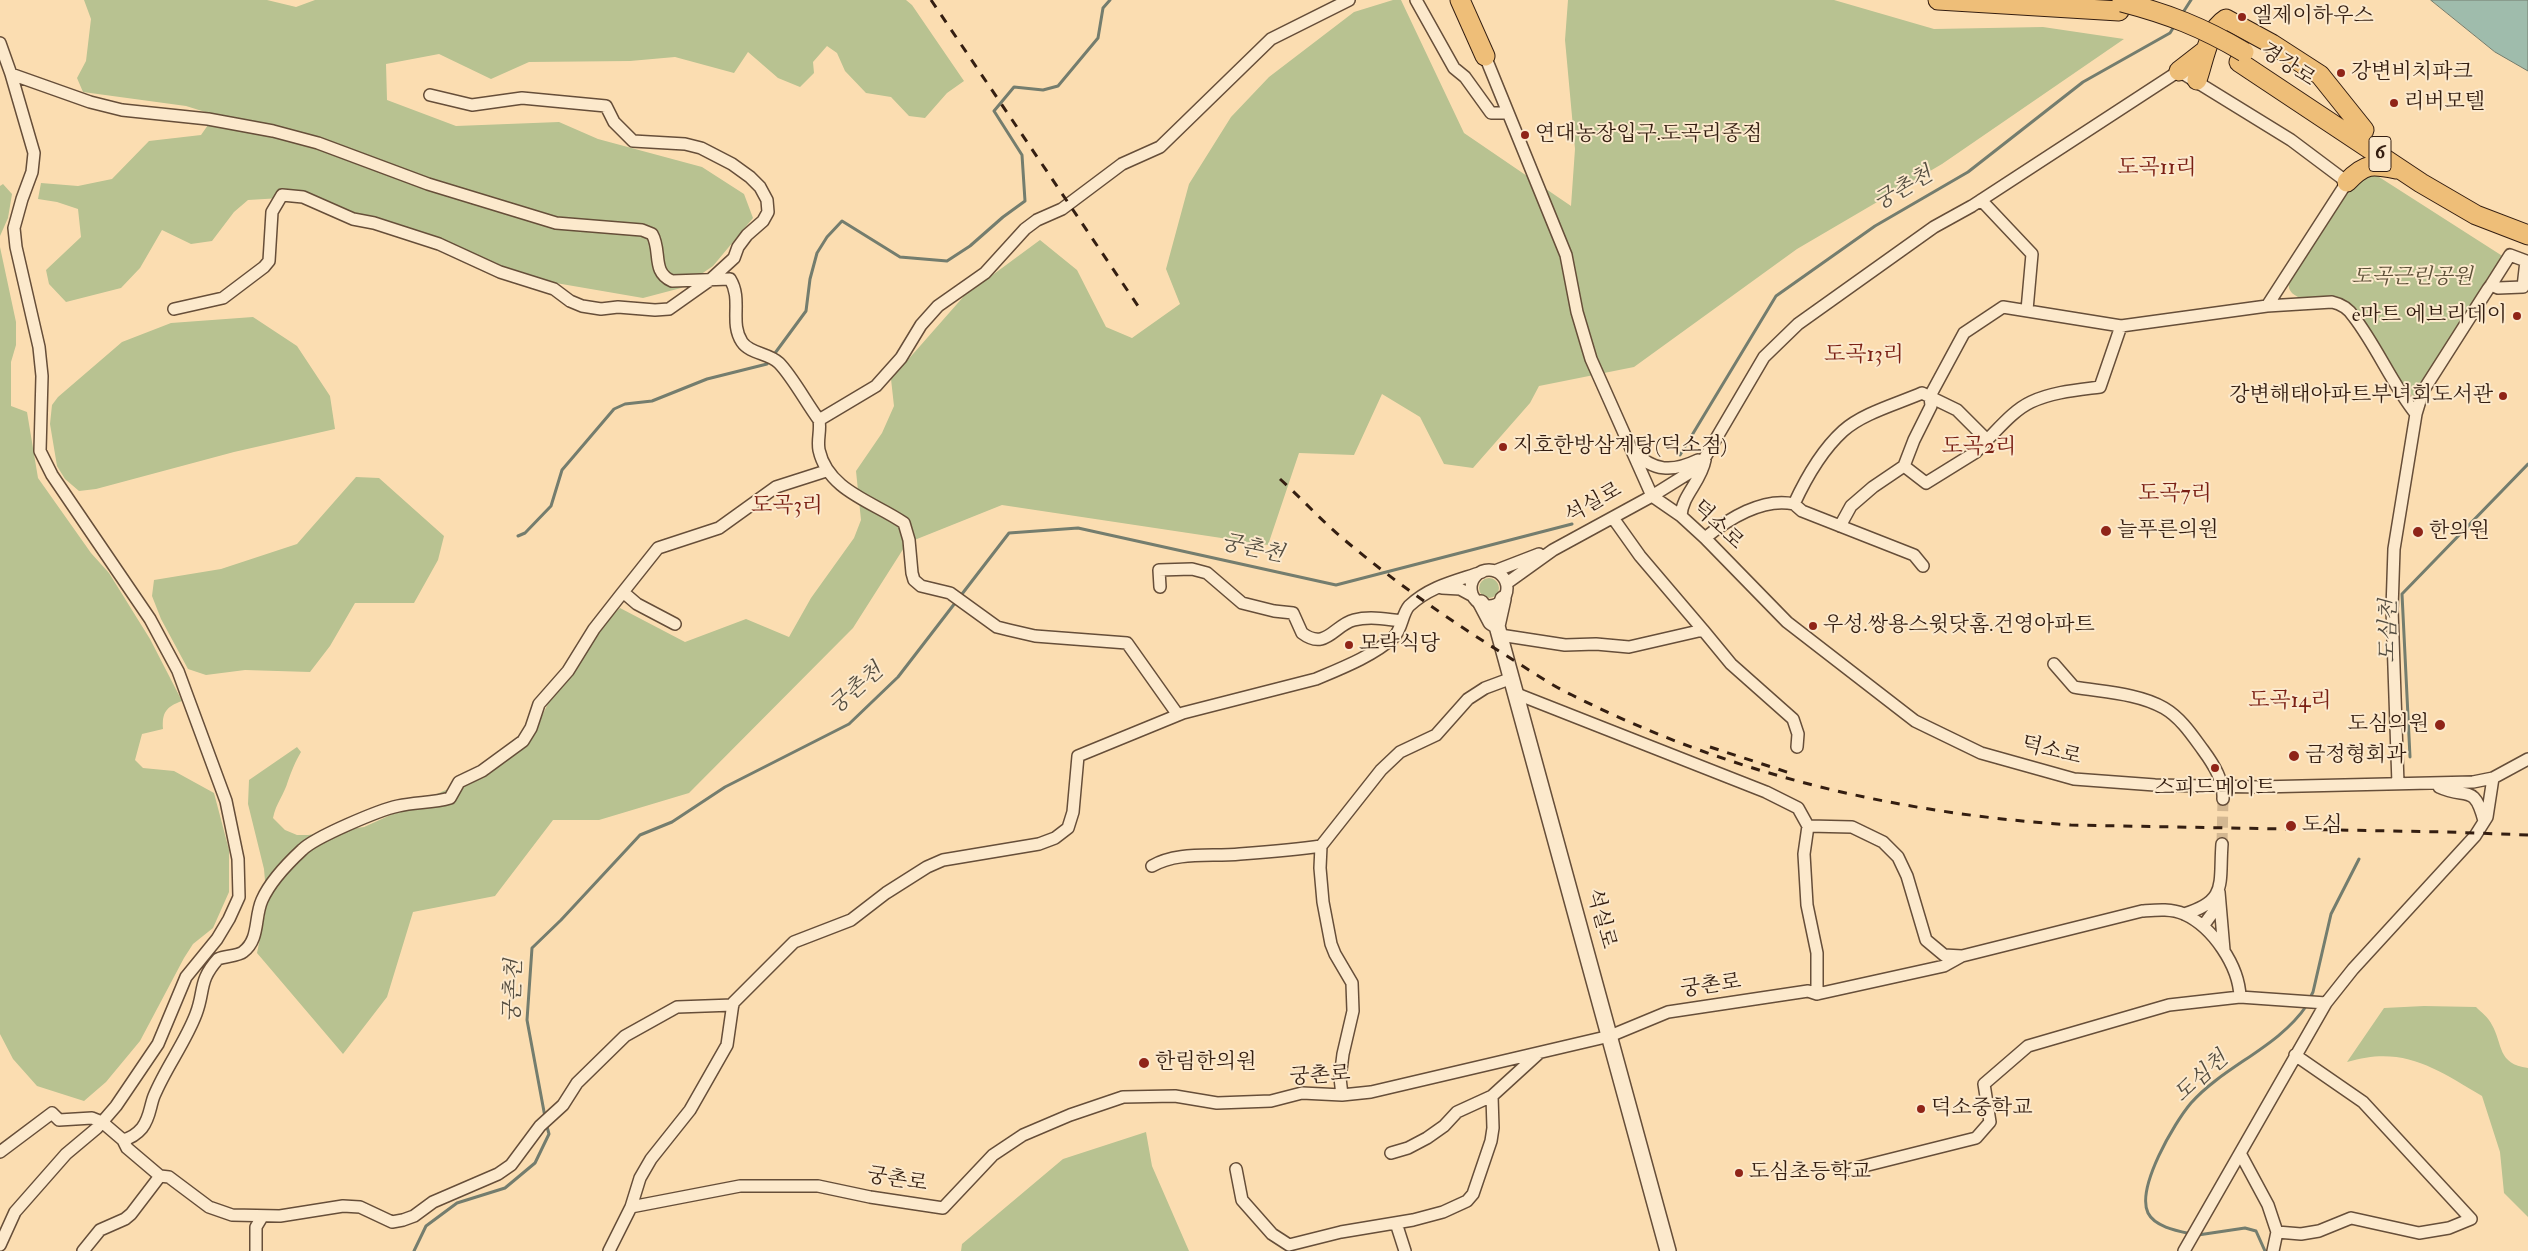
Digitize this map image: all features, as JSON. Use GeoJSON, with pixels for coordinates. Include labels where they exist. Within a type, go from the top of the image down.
{"type":"FeatureCollection","features":[{"type":"Feature","properties":{"kind":"main road"},"geometry":{"type":"LineString","coordinates":[[1460,0],[1485,56]]}},
{"type":"Feature","properties":{"kind":"main road"},"geometry":{"type":"LineString","coordinates":[[1472,0],[1479,19],[1485,56]]}},
{"type":"Feature","properties":{"kind":"main road","name":"경강로"},"geometry":{"type":"LineString","coordinates":[[1938,0],[2116,4],[2167,14],[2210,32],[2241,57],[2403,170],[2476,215],[2528,235]]}},
{"type":"Feature","properties":{"kind":"main road"},"geometry":{"type":"LineString","coordinates":[[2197,80],[2206,50],[2220,23],[2226,19],[2272,44],[2320,75],[2364,130]]}},
{"type":"Feature","properties":{"kind":"main road"},"geometry":{"type":"LineString","coordinates":[[2179,71],[2206,50]]}},
{"type":"Feature","properties":{"kind":"main road","name":"경강로"},"geometry":{"type":"LineString","coordinates":[[2241,57],[2364,130],[2438,180],[2485,207],[2528,223]]}},
{"type":"Feature","properties":{"kind":"main road"},"geometry":{"type":"LineString","coordinates":[[2346,182],[2358,170],[2373,164],[2403,170]]}},
{"type":"Feature","properties":{"kind":"street"},"geometry":{"type":"LineString","coordinates":[[819,420],[876,386],[901,358],[921,325],[938,306],[986,273],[1025,230],[1037,220],[1062,209],[1122,164],[1160,147],[1272,39],[1349,0]]}},
{"type":"Feature","properties":{"kind":"street"},"geometry":{"type":"LineString","coordinates":[[1416,0],[1454,68],[1465,77],[1491,113],[1507,113]]}},
{"type":"Feature","properties":{"kind":"street"},"geometry":{"type":"LineString","coordinates":[[0,43],[34,154],[32,172],[14,228],[16,247],[39,347],[42,376],[40,451],[52,475],[150,619],[178,671],[226,801],[238,858],[239,897],[230,919],[217,939],[186,977],[158,1044],[116,1106],[102,1122],[66,1154],[15,1212],[0,1245]]}},
{"type":"Feature","properties":{"kind":"street"},"geometry":{"type":"LineString","coordinates":[[1485,56],[1566,254],[1577,312],[1591,359],[1652,496]]}},
{"type":"Feature","properties":{"kind":"street"},"geometry":{"type":"LineString","coordinates":[[1681,516],[1682,505],[1702,474],[1706,456],[1764,357],[1798,324],[1934,227],[1981,200],[2179,71],[2197,80],[2291,140],[2346,182],[2267,306]]}},
{"type":"Feature","properties":{"kind":"street"},"geometry":{"type":"LineString","coordinates":[[11,74],[90,102],[122,110],[208,119],[272,131],[318,144],[428,184],[556,223],[642,230],[652,234],[658,243],[658,268],[663,277],[672,281],[730,279],[737,290],[736,329],[742,343],[750,349],[778,362],[819,420],[821,428],[817,438],[826,471],[853,494],[904,523],[914,580],[921,586],[953,595],[997,627],[1035,636],[1127,643],[1178,715]]}},
{"type":"Feature","properties":{"kind":"street"},"geometry":{"type":"LineString","coordinates":[[174,309],[223,298],[264,267],[269,260],[272,212],[282,195],[289,194],[304,197],[353,219],[374,222],[440,244],[494,270],[554,289],[570,301],[582,306],[601,309],[618,306],[655,310],[669,309],[710,280],[734,258],[747,235],[763,222],[768,212],[767,200],[760,187],[732,164],[701,148],[685,144],[633,141],[614,122],[606,106],[522,98],[472,105],[430,95]]}},
{"type":"Feature","properties":{"kind":"street"},"geometry":{"type":"LineString","coordinates":[[1981,200],[2032,254],[2027,310]]}},
{"type":"Feature","properties":{"kind":"street"},"geometry":{"type":"LineString","coordinates":[[2398,784],[2392,609],[2394,557],[2416,414],[2423,391],[2490,285]]}},
{"type":"Feature","properties":{"kind":"street"},"geometry":{"type":"LineString","coordinates":[[1840,526],[1852,506],[1873,487],[1904,466],[1914,440],[1931,406],[1930,396],[1964,333],[2003,307],[2121,326],[2267,306],[2332,302],[2345,308],[2354,316],[2400,394],[2416,414]]}},
{"type":"Feature","properties":{"kind":"street"},"geometry":{"type":"LineString","coordinates":[[1904,466],[1926,483],[1976,452],[2013,414],[2030,402],[2054,394],[2100,387],[2121,326]]}},
{"type":"Feature","properties":{"kind":"street"},"geometry":{"type":"LineString","coordinates":[[1794,504],[1826,449],[1844,431],[1867,417],[1922,393],[1956,410],[1987,440]]}},
{"type":"Feature","properties":{"kind":"street"},"geometry":{"type":"LineString","coordinates":[[1629,446],[1653,467],[1665,470],[1684,467],[1706,456]]}},
{"type":"Feature","properties":{"kind":"street","name":"석실로"},"geometry":{"type":"LineString","coordinates":[[1668,1251],[1499,630],[1507,583],[1553,550],[1652,496],[1700,466],[1706,456]]}},
{"type":"Feature","properties":{"kind":"street"},"geometry":{"type":"LineString","coordinates":[[123,1140],[131,1138],[148,1119],[154,1096],[182,1047],[196,1015],[201,999],[202,984],[212,965],[218,959],[242,954],[253,942],[261,902],[267,890],[293,859],[316,840],[364,818],[399,806],[437,802],[450,798],[459,782],[482,771],[517,747],[531,728],[539,704],[568,671],[594,629],[658,548],[719,528],[776,487],[826,471]]}},
{"type":"Feature","properties":{"kind":"street","name":"덕소로"},"geometry":{"type":"LineString","coordinates":[[1652,496],[1681,516],[1705,538],[1787,622],[1915,721],[1980,753],[2074,779],[2224,787],[2473,782],[2493,778],[2528,759]]}},
{"type":"Feature","properties":{"kind":"street"},"geometry":{"type":"LineString","coordinates":[[1705,538],[1736,517],[1761,506],[1781,501],[1794,504],[1802,511],[1914,555],[1923,566]]}},
{"type":"Feature","properties":{"kind":"street"},"geometry":{"type":"LineString","coordinates":[[1613,518],[1640,556],[1731,664],[1793,719],[1798,734],[1797,747]]}},
{"type":"Feature","properties":{"kind":"street"},"geometry":{"type":"LineString","coordinates":[[610,1251],[631,1207],[640,1178],[651,1159],[690,1110],[727,1045],[733,1005],[794,942],[851,920],[886,893],[927,867],[943,860],[1040,844],[1055,838],[1068,828],[1073,812],[1078,756],[1178,715],[1328,674],[1362,657],[1395,636],[1408,607],[1443,583],[1482,572],[1495,571],[1553,550]]}},
{"type":"Feature","properties":{"kind":"street"},"geometry":{"type":"LineString","coordinates":[[1160,587],[1159,570],[1192,569],[1207,573],[1242,602],[1274,611],[1293,612],[1302,633],[1316,639],[1326,638],[1342,625],[1355,620],[1402,621]]}},
{"type":"Feature","properties":{"kind":"street"},"geometry":{"type":"LineString","coordinates":[[1495,571],[1507,583]]}},
{"type":"Feature","properties":{"kind":"street"},"geometry":{"type":"LineString","coordinates":[[1482,572],[1474,579],[1472,590],[1491,622],[1499,630],[1566,645],[1596,644],[1629,647],[1703,630]]}},
{"type":"Feature","properties":{"kind":"street"},"geometry":{"type":"LineString","coordinates":[[1433,590],[1447,587],[1493,605],[1503,599]]}},
{"type":"Feature","properties":{"kind":"street"},"geometry":{"type":"LineString","coordinates":[[623,592],[637,604],[675,624]]}},
{"type":"Feature","properties":{"kind":"street"},"geometry":{"type":"LineString","coordinates":[[2054,664],[2074,687],[2136,698],[2164,708],[2184,724],[2211,761],[2224,787],[2224,799]]}},
{"type":"Feature","properties":{"kind":"street"},"geometry":{"type":"LineString","coordinates":[[1342,1095],[1340,1078],[1343,1054],[1353,1011],[1352,983],[1334,954],[1331,944],[1323,902],[1320,868],[1321,846],[1381,770],[1400,752],[1436,735],[1468,699],[1485,688],[1512,678]]}},
{"type":"Feature","properties":{"kind":"street"},"geometry":{"type":"LineString","coordinates":[[1517,694],[1766,792],[1798,808],[1808,826],[1804,854],[1807,904],[1817,953],[1817,994]]}},
{"type":"Feature","properties":{"kind":"street"},"geometry":{"type":"LineString","coordinates":[[2186,1247],[2295,1054],[2326,1003],[2353,969],[2475,836],[2487,817],[2493,778]]}},
{"type":"Feature","properties":{"kind":"street"},"geometry":{"type":"LineString","coordinates":[[2430,784],[2442,789],[2468,793],[2475,798],[2480,807],[2484,822]]}},
{"type":"Feature","properties":{"kind":"street"},"geometry":{"type":"LineString","coordinates":[[1808,826],[1852,827],[1883,842],[1898,857],[1907,876],[1926,940],[1944,955],[1962,956]]}},
{"type":"Feature","properties":{"kind":"street"},"geometry":{"type":"LineString","coordinates":[[2222,844],[2219,892],[2225,955]]}},
{"type":"Feature","properties":{"kind":"street"},"geometry":{"type":"LineString","coordinates":[[1152,866],[1164,859],[1175,857],[1241,854],[1321,846]]}},
{"type":"Feature","properties":{"kind":"street"},"geometry":{"type":"LineString","coordinates":[[2184,914],[2205,908],[2219,892]]}},
{"type":"Feature","properties":{"kind":"street"},"geometry":{"type":"LineString","coordinates":[[2203,926],[2214,911],[2219,892]]}},
{"type":"Feature","properties":{"kind":"street","name":"궁촌로"},"geometry":{"type":"LineString","coordinates":[[631,1207],[740,1186],[818,1186],[870,1197],[943,1208],[993,1156],[1023,1135],[1070,1115],[1123,1097],[1175,1096],[1217,1103],[1271,1101],[1302,1093],[1342,1095],[1371,1092],[1610,1036],[1668,1012],[1808,991],[1817,994],[1944,966],[1962,956],[2142,911],[2158,909],[2184,914]]}},
{"type":"Feature","properties":{"kind":"street"},"geometry":{"type":"LineString","coordinates":[[2184,914],[2203,926],[2213,936],[2240,982],[2240,997]]}},
{"type":"Feature","properties":{"kind":"street"},"geometry":{"type":"LineString","coordinates":[[1848,1170],[1976,1138],[1990,1122],[1984,1084],[2028,1046],[2169,1005],[2240,997],[2326,1003]]}},
{"type":"Feature","properties":{"kind":"street"},"geometry":{"type":"LineString","coordinates":[[0,1152],[52,1112],[59,1120],[82,1117],[102,1122],[123,1140],[127,1148],[160,1176],[169,1177],[209,1207],[232,1215],[262,1217],[303,1213],[343,1206],[360,1207],[392,1222],[404,1220],[443,1196],[498,1174],[511,1165],[540,1126],[563,1105],[577,1083],[625,1036],[677,1007],[733,1005]]}},
{"type":"Feature","properties":{"kind":"street"},"geometry":{"type":"LineString","coordinates":[[1391,1153],[1408,1148],[1427,1138],[1444,1126],[1457,1112],[1492,1096],[1539,1053]]}},
{"type":"Feature","properties":{"kind":"street"},"geometry":{"type":"LineString","coordinates":[[2277,1232],[2301,1234],[2319,1231],[2351,1218],[2419,1233],[2449,1228],[2471,1219],[2363,1102],[2295,1054]]}},
{"type":"Feature","properties":{"kind":"street"},"geometry":{"type":"LineString","coordinates":[[1236,1169],[1242,1200],[1267,1229],[1289,1245],[1341,1232],[1396,1223],[1460,1206],[1473,1194],[1491,1141],[1493,1128],[1492,1096]]}},
{"type":"Feature","properties":{"kind":"street"},"geometry":{"type":"LineString","coordinates":[[2240,1153],[2268,1205],[2277,1232],[2273,1251]]}},
{"type":"Feature","properties":{"kind":"street"},"geometry":{"type":"LineString","coordinates":[[84,1251],[100,1230],[125,1220],[160,1176]]}},
{"type":"Feature","properties":{"kind":"street"},"geometry":{"type":"LineString","coordinates":[[256,1251],[256,1227],[262,1217]]}},
{"type":"Feature","properties":{"kind":"street"},"geometry":{"type":"LineString","coordinates":[[1396,1223],[1405,1251]]}},
{"type":"Feature","properties":{"kind":"green space"},"geometry":{"type":"Polygon","coordinates":[[[84,0],[267,0],[296,7],[315,0],[906,0],[912,5],[964,81],[947,93],[925,118],[909,116],[891,97],[866,93],[845,71],[837,53],[827,46],[813,62],[814,73],[800,87],[778,78],[748,52],[734,73],[675,57],[630,61],[529,62],[491,79],[439,54],[386,64],[387,100],[456,126],[559,122],[598,139],[702,167],[744,194],[753,218],[713,266],[681,288],[643,298],[550,282],[393,231],[298,197],[248,200],[234,212],[212,241],[191,244],[162,230],[140,268],[121,288],[66,302],[49,284],[46,270],[81,237],[78,209],[57,202],[38,199],[41,183],[78,186],[112,179],[149,141],[201,135],[215,115],[186,106],[83,92],[77,78],[86,61],[91,19],[84,0]]]}},
{"type":"Feature","properties":{"kind":"green space"},"geometry":{"type":"Polygon","coordinates":[[[1393,0],[1401,0],[1464,133],[1571,206],[1575,149],[1565,40],[1568,0],[1834,0],[1934,29],[2043,27],[2124,39],[1942,164],[1797,249],[1634,367],[1539,386],[1530,403],[1473,468],[1444,464],[1420,417],[1382,394],[1354,455],[1299,453],[1268,545],[1002,505],[907,543],[853,628],[689,793],[599,820],[553,820],[495,896],[413,912],[387,997],[343,1054],[257,953],[267,904],[264,869],[248,804],[249,780],[297,747],[301,752],[273,818],[285,830],[297,835],[364,827],[501,765],[531,738],[574,651],[620,608],[685,642],[746,619],[789,637],[811,598],[854,538],[861,520],[856,471],[882,433],[894,406],[891,379],[964,296],[1040,240],[1077,270],[1106,327],[1132,338],[1180,304],[1166,269],[1189,184],[1231,117],[1269,77],[1354,12],[1393,0]]]}},
{"type":"Feature","properties":{"kind":"green space","name":"도곡근린공원"},"geometry":{"type":"Polygon","coordinates":[[[2365,168],[2504,257],[2415,397],[2400,388],[2356,312],[2298,297],[2290,291],[2289,277],[2355,176],[2365,168]]]}},
{"type":"Feature","properties":{"kind":"green space"},"geometry":{"type":"Polygon","coordinates":[[[3,184],[12,194],[8,218],[0,236],[0,186],[3,184]]]}},
{"type":"Feature","properties":{"kind":"green space"},"geometry":{"type":"Polygon","coordinates":[[[0,247],[16,322],[16,345],[11,362],[11,406],[27,412],[38,478],[91,553],[109,573],[150,639],[182,701],[166,711],[163,718],[163,729],[142,734],[135,760],[143,768],[174,771],[214,793],[229,850],[229,892],[213,928],[193,944],[140,1041],[106,1082],[84,1101],[37,1086],[13,1059],[0,1034],[0,247]]]}},
{"type":"Feature","properties":{"kind":"green space"},"geometry":{"type":"Polygon","coordinates":[[[253,317],[297,346],[330,396],[335,429],[234,452],[96,489],[79,491],[65,479],[57,466],[50,424],[52,405],[58,397],[122,342],[171,323],[253,317]]]}},
{"type":"Feature","properties":{"kind":"green space"},"geometry":{"type":"Polygon","coordinates":[[[356,477],[379,478],[444,536],[438,560],[414,603],[355,603],[330,646],[310,672],[245,670],[206,675],[188,669],[161,619],[152,596],[154,580],[221,569],[297,544],[356,477]]]}},
{"type":"Feature","properties":{"kind":"green space"},"geometry":{"type":"Polygon","coordinates":[[[1489,578],[1496,581],[1499,588],[1496,595],[1489,598],[1482,595],[1479,588],[1482,581],[1489,578]]]}},
{"type":"Feature","properties":{"kind":"green space"},"geometry":{"type":"Polygon","coordinates":[[[2424,1006],[2476,1007],[2491,1022],[2506,1058],[2518,1066],[2528,1068],[2528,1217],[2504,1193],[2500,1152],[2482,1096],[2449,1076],[2418,1062],[2385,1056],[2367,1057],[2347,1062],[2384,1008],[2424,1006]]]}},
{"type":"Feature","properties":{"kind":"green space"},"geometry":{"type":"Polygon","coordinates":[[[1146,1132],[1152,1166],[1189,1251],[961,1251],[962,1244],[1063,1159],[1146,1132]]]}},
{"type":"Feature","properties":{"kind":"shaded area"},"geometry":{"type":"Polygon","coordinates":[[[2431,0],[2528,0],[2528,71],[2495,52],[2431,0]]]}},
{"type":"Feature","properties":{"kind":"waterway"},"geometry":{"type":"LineString","coordinates":[[518,536],[525,533],[551,506],[562,470],[614,409],[625,404],[652,401],[707,379],[767,364],[806,311],[810,279],[817,253],[827,237],[842,221],[900,257],[947,261],[970,246],[1003,217],[1025,201],[1022,155],[994,111],[1014,87],[1043,90],[1058,86],[1098,38],[1103,8],[1110,0]]}},
{"type":"Feature","properties":{"kind":"waterway","name":"궁촌천"},"geometry":{"type":"LineString","coordinates":[[2182,14],[2191,0]]}},
{"type":"Feature","properties":{"kind":"waterway","name":"궁촌천"},"geometry":{"type":"LineString","coordinates":[[1680,455],[1776,296],[1875,226],[1968,172],[2083,82],[2170,33],[2175,25]]}},
{"type":"Feature","properties":{"kind":"waterway","name":"도심천"},"geometry":{"type":"LineString","coordinates":[[2410,757],[2402,594],[2528,464]]}},
{"type":"Feature","properties":{"kind":"waterway","name":"궁촌천"},"geometry":{"type":"LineString","coordinates":[[545,1117],[527,1020],[532,948],[561,920],[640,835],[672,822],[725,787],[849,724],[898,677],[1009,533],[1078,528],[1336,585],[1572,524]]}},
{"type":"Feature","properties":{"kind":"waterway","name":"도심천"},"geometry":{"type":"LineString","coordinates":[[2309,1000],[2313,992],[2331,914],[2359,859]]}},
{"type":"Feature","properties":{"kind":"waterway","name":"도심천"},"geometry":{"type":"LineString","coordinates":[[2192,1234],[2161,1225],[2151,1218],[2148,1213],[2146,1202],[2147,1188],[2152,1172],[2167,1140],[2191,1103],[2219,1078],[2267,1045],[2295,1020],[2307,1005]]}},
{"type":"Feature","properties":{"kind":"waterway","name":"궁촌천"},"geometry":{"type":"LineString","coordinates":[[414,1251],[426,1226],[457,1203],[505,1188],[535,1163],[549,1134],[546,1123]]}},
{"type":"Feature","properties":{"kind":"waterway","name":"도심천"},"geometry":{"type":"LineString","coordinates":[[2198,1235],[2245,1228],[2256,1231],[2265,1251]]}},
{"type":"Feature","properties":{"kind":"tunnel"},"geometry":{"type":"LineString","coordinates":[[2222,844],[2223,799]]}},
{"type":"Feature","properties":{"kind":"railway"},"geometry":{"type":"LineString","coordinates":[[931,0],[1138,306]]}},
{"type":"Feature","properties":{"kind":"railway"},"geometry":{"type":"LineString","coordinates":[[1280,479],[1333,530],[1381,569],[1443,614],[1547,681],[1632,723],[1692,747],[1753,768],[1815,786],[1877,800],[1941,811],[2071,825],[2528,835]]}},
{"type":"Feature","properties":{"kind":"railway"},"geometry":{"type":"LineString","coordinates":[[1710,747],[1793,774]]}},
{"type":"Feature","properties":{"kind":"place","name":"엘제이하우스"},"geometry":{"type":"Point","coordinates":[2242,17]}},
{"type":"Feature","properties":{"kind":"place","name":"강변비치파크"},"geometry":{"type":"Point","coordinates":[2341,73]}},
{"type":"Feature","properties":{"kind":"place","name":"리버모텔"},"geometry":{"type":"Point","coordinates":[2394,103]}},
{"type":"Feature","properties":{"kind":"place","name":"연대농장입구.도곡리종점"},"geometry":{"type":"Point","coordinates":[1525,135]}},
{"type":"Feature","properties":{"kind":"place","name":"e마트 에브리데이"},"geometry":{"type":"Point","coordinates":[2517,316]}},
{"type":"Feature","properties":{"kind":"place","name":"강변해태아파트부녀회도서관"},"geometry":{"type":"Point","coordinates":[2503,396]}},
{"type":"Feature","properties":{"kind":"place","name":"지호한방삼계탕(덕소점)"},"geometry":{"type":"Point","coordinates":[1503,447]}},
{"type":"Feature","properties":{"kind":"place","name":"늘푸른의원"},"geometry":{"type":"Point","coordinates":[2106,531]}},
{"type":"Feature","properties":{"kind":"place","name":"한의원"},"geometry":{"type":"Point","coordinates":[2418,532]}},
{"type":"Feature","properties":{"kind":"place","name":"우성.쌍용스윗닷홈.건영아파트"},"geometry":{"type":"Point","coordinates":[1813,626]}},
{"type":"Feature","properties":{"kind":"place","name":"모락식당"},"geometry":{"type":"Point","coordinates":[1349,645]}},
{"type":"Feature","properties":{"kind":"place","name":"도심의원"},"geometry":{"type":"Point","coordinates":[2440,725]}},
{"type":"Feature","properties":{"kind":"place","name":"금정형회과"},"geometry":{"type":"Point","coordinates":[2294,756]}},
{"type":"Feature","properties":{"kind":"place","name":"스피드메이트"},"geometry":{"type":"Point","coordinates":[2215,768]}},
{"type":"Feature","properties":{"kind":"place","name":"도심"},"geometry":{"type":"Point","coordinates":[2291,826]}},
{"type":"Feature","properties":{"kind":"place","name":"한림한의원"},"geometry":{"type":"Point","coordinates":[1144,1063]}},
{"type":"Feature","properties":{"kind":"place","name":"덕소중학교"},"geometry":{"type":"Point","coordinates":[1921,1109]}},
{"type":"Feature","properties":{"kind":"place","name":"도심초등학교"},"geometry":{"type":"Point","coordinates":[1739,1173]}},
{"type":"Feature","properties":{"kind":"district","name":"도곡11리"},"geometry":{"type":"Point","coordinates":[2157,169]}},
{"type":"Feature","properties":{"kind":"district","name":"도곡13리"},"geometry":{"type":"Point","coordinates":[1864,356]}},
{"type":"Feature","properties":{"kind":"district","name":"도곡2리"},"geometry":{"type":"Point","coordinates":[1979,448]}},
{"type":"Feature","properties":{"kind":"district","name":"도곡7리"},"geometry":{"type":"Point","coordinates":[2175,495]}},
{"type":"Feature","properties":{"kind":"district","name":"도곡3리"},"geometry":{"type":"Point","coordinates":[787,507]}},
{"type":"Feature","properties":{"kind":"district","name":"도곡14리"},"geometry":{"type":"Point","coordinates":[2290,702]}}]}
